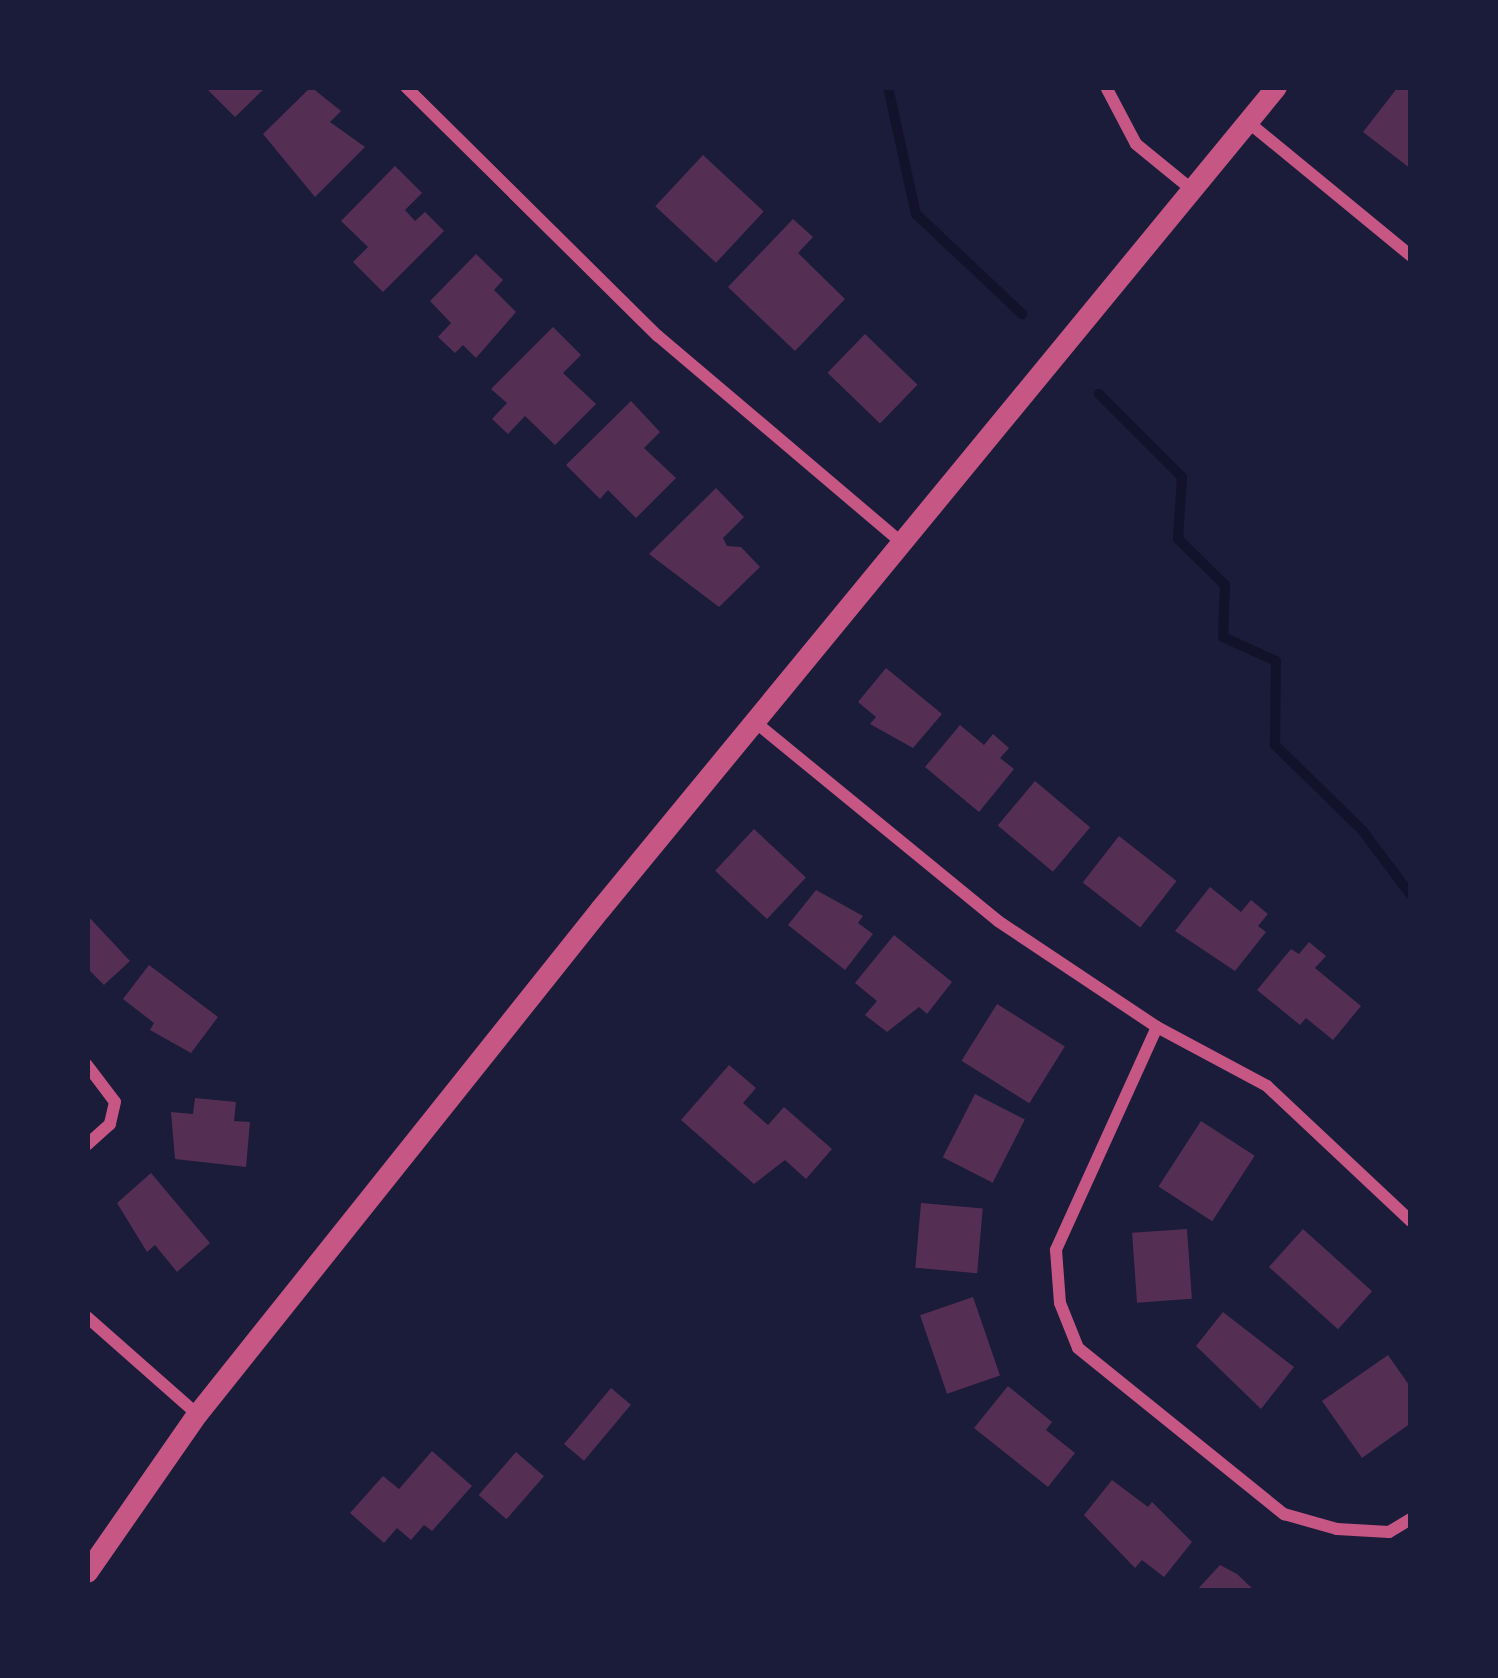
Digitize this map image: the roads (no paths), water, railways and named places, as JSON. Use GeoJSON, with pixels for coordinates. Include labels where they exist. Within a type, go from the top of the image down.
{"type":"FeatureCollection","features":[{"type":"Feature","properties":{"kind":"street"},"geometry":{"type":"LineString","coordinates":[[406,87],[658,336],[902,543]]}},
{"type":"Feature","properties":{"kind":"street"},"geometry":{"type":"LineString","coordinates":[[1106,87],[1136,144],[1190,188]]}},
{"type":"Feature","properties":{"kind":"street"},"geometry":{"type":"LineString","coordinates":[[87,1572],[197,1414],[755,722],[1276,87]]}},
{"type":"Feature","properties":{"kind":"street"},"geometry":{"type":"LineString","coordinates":[[1248,122],[1411,256]]}},
{"type":"Feature","properties":{"kind":"street"},"geometry":{"type":"LineString","coordinates":[[755,722],[998,921],[1157,1027],[1267,1086],[1411,1221]]}},
{"type":"Feature","properties":{"kind":"street"},"geometry":{"type":"LineString","coordinates":[[1157,1027],[1056,1250],[1060,1303],[1078,1348],[1284,1514],[1336,1529],[1389,1532],[1411,1519]]}},
{"type":"Feature","properties":{"kind":"street"},"geometry":{"type":"LineString","coordinates":[[87,1065],[115,1102],[110,1124],[87,1145]]}},
{"type":"Feature","properties":{"kind":"street"},"geometry":{"type":"LineString","coordinates":[[87,1317],[197,1414]]}},
{"type":"Feature","properties":{"kind":"waterway"},"geometry":{"type":"LineString","coordinates":[[888,87],[916,214],[1022,314]]}},
{"type":"Feature","properties":{"kind":"waterway"},"geometry":{"type":"LineString","coordinates":[[1099,394],[1182,477],[1178,539],[1225,585],[1223,637],[1276,661],[1275,745],[1362,830],[1411,895]]}}]}
